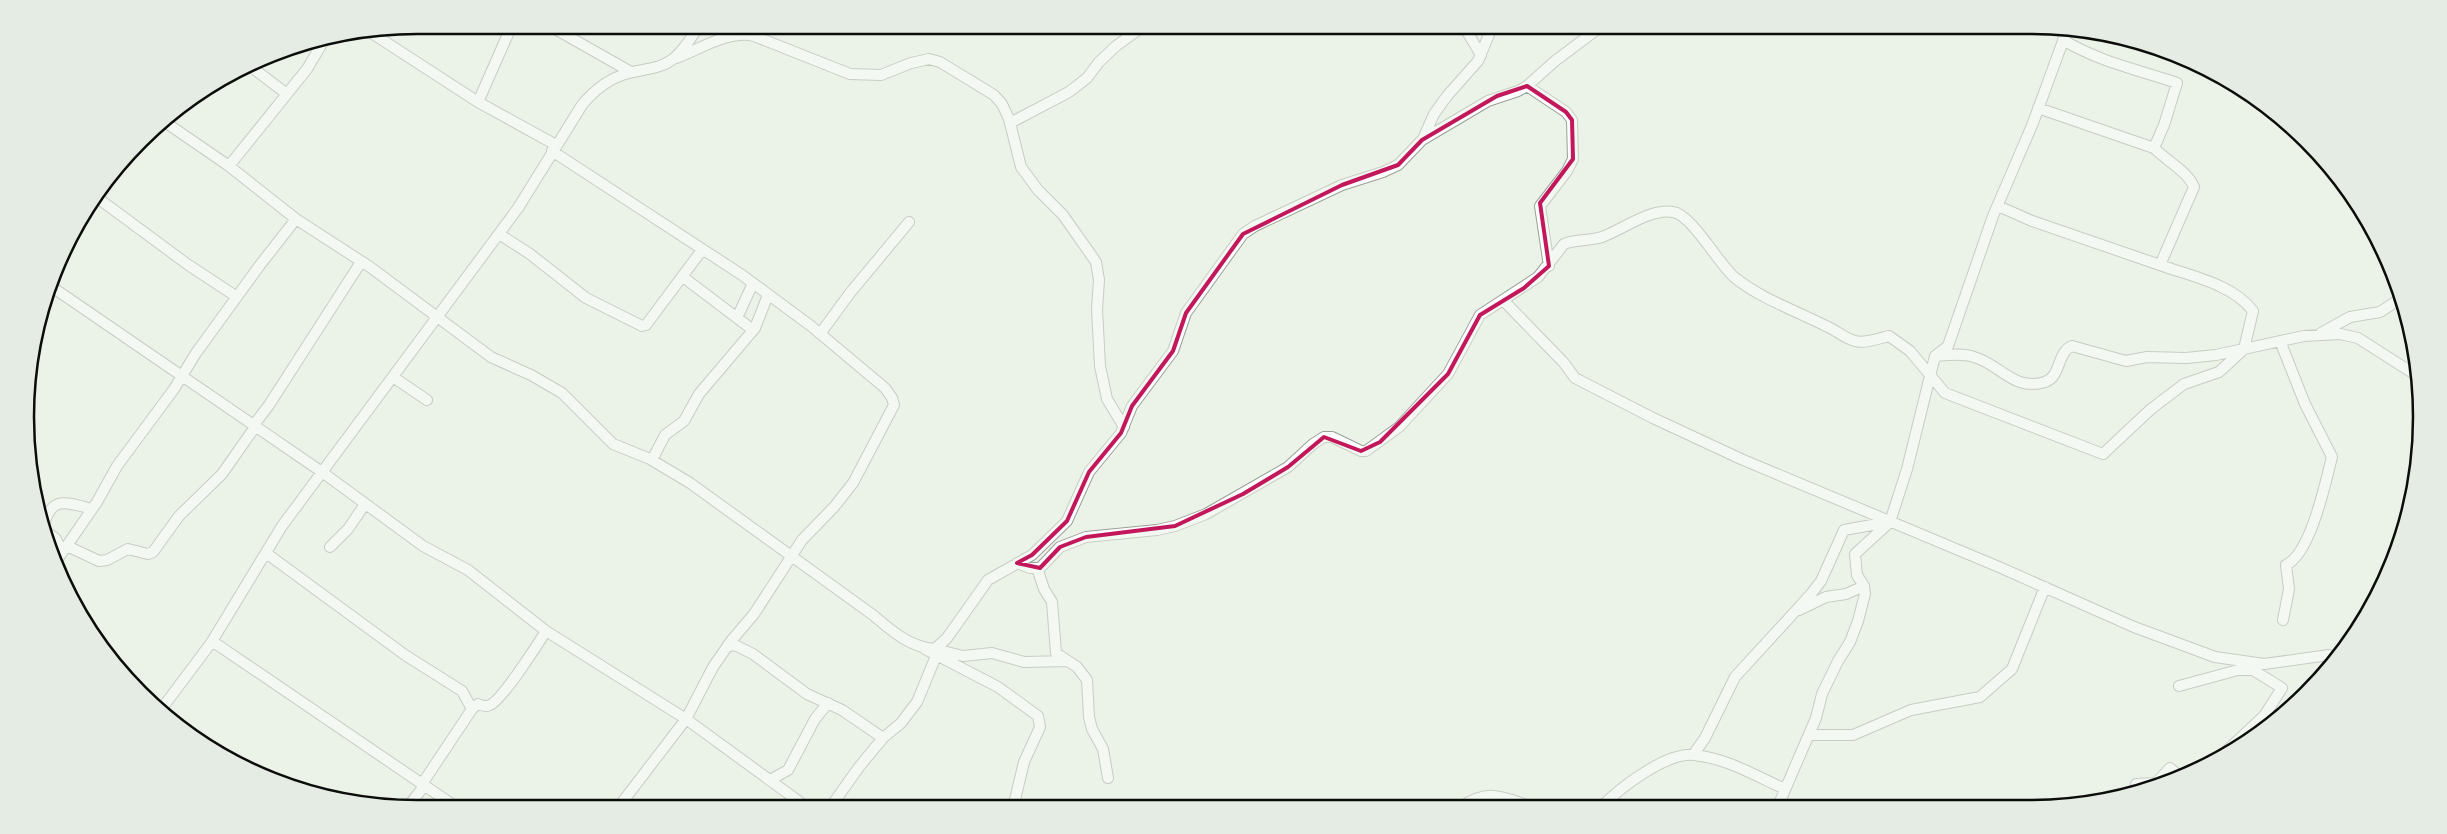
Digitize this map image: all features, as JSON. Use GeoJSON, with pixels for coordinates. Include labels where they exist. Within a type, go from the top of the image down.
{"type":"FeatureCollection","features":[{"type":"Feature","properties":{"kind":"street"},"geometry":{"type":"LineString","coordinates":[[478,102],[508,34]]}},
{"type":"Feature","properties":{"kind":"street"},"geometry":{"type":"LineString","coordinates":[[564,34],[631,72]]}},
{"type":"Feature","properties":{"kind":"street"},"geometry":{"type":"LineString","coordinates":[[673,59],[694,34]]}},
{"type":"Feature","properties":{"kind":"street"},"geometry":{"type":"LineString","coordinates":[[164,705],[212,641],[282,526],[355,425],[394,377],[518,208],[554,148],[593,92],[617,77],[631,72],[645,71],[736,34]]}},
{"type":"Feature","properties":{"kind":"street"},"geometry":{"type":"LineString","coordinates":[[745,34],[850,74],[881,76],[911,63],[929,59],[951,67],[994,95],[1002,104],[1010,123],[1021,167],[1038,190],[1063,215],[1096,262],[1099,280],[1097,309],[1100,366],[1107,399],[1124,427]]}},
{"type":"Feature","properties":{"kind":"street"},"geometry":{"type":"LineString","coordinates":[[1010,123],[1069,92],[1087,78],[1099,62],[1116,46],[1133,34]]}},
{"type":"Feature","properties":{"kind":"street"},"geometry":{"type":"LineString","coordinates":[[1468,34],[1481,55]]}},
{"type":"Feature","properties":{"kind":"street"},"geometry":{"type":"LineString","coordinates":[[1422,140],[1443,102],[1481,55],[1489,34]]}},
{"type":"Feature","properties":{"kind":"street"},"geometry":{"type":"LineString","coordinates":[[836,800],[883,738],[901,723],[917,702],[936,652],[988,580],[1032,554],[1067,521],[1084,480],[1116,440],[1124,427],[1132,406],[1173,351],[1186,313],[1243,234],[1254,226],[1342,185],[1383,172],[1398,164],[1422,140],[1488,101],[1528,86],[1555,60],[1591,34]]}},
{"type":"Feature","properties":{"kind":"street"},"geometry":{"type":"LineString","coordinates":[[377,36],[478,102],[554,148],[753,283],[820,334],[885,388],[892,398],[894,405],[853,482],[834,508],[811,530],[791,557],[754,614],[728,645],[686,719],[624,800]]}},
{"type":"Feature","properties":{"kind":"street"},"geometry":{"type":"LineString","coordinates":[[1780,800],[1808,735],[1826,685],[1850,642],[1858,621],[1865,594],[1864,586],[1857,575],[1855,554],[1890,522],[1907,469],[1934,356],[1948,346],[1967,288],[1980,259],[1998,206],[2065,36]]}},
{"type":"Feature","properties":{"kind":"street"},"geometry":{"type":"LineString","coordinates":[[2066,36],[2105,60],[2136,68],[2177,83],[2154,148]]}},
{"type":"Feature","properties":{"kind":"street"},"geometry":{"type":"LineString","coordinates":[[229,166],[287,94],[320,46]]}},
{"type":"Feature","properties":{"kind":"street"},"geometry":{"type":"LineString","coordinates":[[255,70],[287,94]]}},
{"type":"Feature","properties":{"kind":"street"},"geometry":{"type":"LineString","coordinates":[[1528,86],[1566,112],[1572,120],[1573,159],[1567,171],[1540,206],[1549,266]]}},
{"type":"Feature","properties":{"kind":"street"},"geometry":{"type":"LineString","coordinates":[[2038,108],[2154,148],[2170,164],[2190,177],[2194,187],[2160,265]]}},
{"type":"Feature","properties":{"kind":"street"},"geometry":{"type":"LineString","coordinates":[[169,125],[229,166],[296,219],[361,262],[491,357],[530,375],[562,393],[612,444],[652,460],[690,483],[873,616],[891,632],[936,652],[963,656],[992,652],[1024,662],[1067,661]]}},
{"type":"Feature","properties":{"kind":"street"},"geometry":{"type":"LineString","coordinates":[[101,200],[187,264],[237,297]]}},
{"type":"Feature","properties":{"kind":"street"},"geometry":{"type":"LineString","coordinates":[[1017,563],[1037,568],[1046,563],[1060,547],[1086,537],[1157,530],[1175,526],[1206,514],[1288,467],[1313,444],[1324,437],[1332,437],[1361,451],[1366,450],[1399,427],[1448,374],[1480,315],[1524,288],[1549,266],[1564,244],[1601,237],[1645,217],[1668,212],[1676,212],[1686,219],[1698,236],[1708,242],[1716,258],[1735,277],[1785,307],[1856,342],[1889,336],[1910,351],[1945,392],[2103,454],[2151,409],[2184,384],[2219,372],[2244,348],[2253,311],[2244,300],[2214,284],[2032,221],[1998,206]]}},
{"type":"Feature","properties":{"kind":"street"},"geometry":{"type":"LineString","coordinates":[[62,553],[92,509],[117,466],[237,297],[296,219]]}},
{"type":"Feature","properties":{"kind":"street"},"geometry":{"type":"LineString","coordinates":[[820,334],[850,293],[909,222]]}},
{"type":"Feature","properties":{"kind":"street"},"geometry":{"type":"LineString","coordinates":[[499,234],[530,254],[586,298],[642,326],[646,325],[702,250]]}},
{"type":"Feature","properties":{"kind":"street"},"geometry":{"type":"LineString","coordinates":[[62,553],[99,562],[128,550],[148,554],[153,552],[179,516],[222,474],[285,381],[361,262]]}},
{"type":"Feature","properties":{"kind":"street"},"geometry":{"type":"LineString","coordinates":[[682,277],[753,330]]}},
{"type":"Feature","properties":{"kind":"street"},"geometry":{"type":"LineString","coordinates":[[737,318],[753,283]]}},
{"type":"Feature","properties":{"kind":"street"},"geometry":{"type":"LineString","coordinates":[[56,290],[322,472],[423,546],[468,570],[546,630],[686,719],[797,800]]}},
{"type":"Feature","properties":{"kind":"street"},"geometry":{"type":"LineString","coordinates":[[652,460],[665,435],[684,420],[699,394],[753,330],[768,295]]}},
{"type":"Feature","properties":{"kind":"street"},"geometry":{"type":"LineString","coordinates":[[1503,300],[1552,350],[1575,378],[1653,418],[1741,459],[2045,587],[2134,627],[2215,657],[2264,664],[2330,655]]}},
{"type":"Feature","properties":{"kind":"street"},"geometry":{"type":"LineString","coordinates":[[2318,335],[2350,317],[2380,312],[2395,302]]}},
{"type":"Feature","properties":{"kind":"street"},"geometry":{"type":"LineString","coordinates":[[1934,356],[1962,355],[1976,357],[2015,381],[2036,384],[2048,381],[2052,377],[2064,352],[2072,346],[2131,361],[2147,357],[2200,358],[2280,341],[2318,335],[2340,334],[2358,338],[2410,371]]}},
{"type":"Feature","properties":{"kind":"street"},"geometry":{"type":"LineString","coordinates":[[2280,341],[2305,404],[2332,457],[2317,515],[2294,561],[2286,565],[2289,589],[2283,620]]}},
{"type":"Feature","properties":{"kind":"street"},"geometry":{"type":"LineString","coordinates":[[394,377],[427,400]]}},
{"type":"Feature","properties":{"kind":"street"},"geometry":{"type":"LineString","coordinates":[[47,515],[48,511],[59,503],[70,503],[92,509]]}},
{"type":"Feature","properties":{"kind":"street"},"geometry":{"type":"LineString","coordinates":[[330,547],[348,529],[365,504]]}},
{"type":"Feature","properties":{"kind":"street"},"geometry":{"type":"LineString","coordinates":[[1693,755],[1705,738],[1735,677],[1821,581],[1844,530],[1890,522]]}},
{"type":"Feature","properties":{"kind":"street"},"geometry":{"type":"LineString","coordinates":[[53,535],[56,538],[62,553]]}},
{"type":"Feature","properties":{"kind":"street"},"geometry":{"type":"LineString","coordinates":[[266,553],[405,654],[462,691],[472,709]]}},
{"type":"Feature","properties":{"kind":"street"},"geometry":{"type":"LineString","coordinates":[[1037,568],[1044,589],[1052,602],[1055,650],[1059,656],[1077,667],[1087,680],[1089,717],[1092,729],[1103,749],[1108,778]]}},
{"type":"Feature","properties":{"kind":"street"},"geometry":{"type":"LineString","coordinates":[[1796,611],[1826,597],[1846,594],[1864,586]]}},
{"type":"Feature","properties":{"kind":"street"},"geometry":{"type":"LineString","coordinates":[[1808,735],[1853,735],[1911,710],[1980,697],[2012,669],[2045,587]]}},
{"type":"Feature","properties":{"kind":"street"},"geometry":{"type":"LineString","coordinates":[[413,800],[472,709],[478,704],[485,706],[492,704],[500,696],[536,648],[546,630]]}},
{"type":"Feature","properties":{"kind":"street"},"geometry":{"type":"LineString","coordinates":[[212,641],[446,800]]}},
{"type":"Feature","properties":{"kind":"street"},"geometry":{"type":"LineString","coordinates":[[728,645],[737,646],[753,654],[807,694],[828,703],[883,738]]}},
{"type":"Feature","properties":{"kind":"street"},"geometry":{"type":"LineString","coordinates":[[936,652],[998,687],[1038,716],[1040,727],[1024,762],[1015,800]]}},
{"type":"Feature","properties":{"kind":"street"},"geometry":{"type":"LineString","coordinates":[[2179,686],[2238,670],[2253,670],[2282,688],[2264,716],[2242,737]]}},
{"type":"Feature","properties":{"kind":"street"},"geometry":{"type":"LineString","coordinates":[[770,780],[788,770],[816,719],[828,703]]}},
{"type":"Feature","properties":{"kind":"street"},"geometry":{"type":"LineString","coordinates":[[1608,800],[1616,792],[1662,764],[1678,757],[1693,755],[1724,762],[1785,789]]}},
{"type":"Feature","properties":{"kind":"street"},"geometry":{"type":"LineString","coordinates":[[2162,777],[2170,768],[2174,772]]}},
{"type":"Feature","properties":{"kind":"street"},"geometry":{"type":"LineString","coordinates":[[1471,800],[1490,795],[1515,800]]}},
{"type":"Feature","properties":{"kind":"highlighted area"},"geometry":{"type":"Polygon","coordinates":[[[1527,86],[1566,112],[1572,120],[1573,159],[1540,203],[1549,266],[1524,288],[1480,315],[1448,374],[1380,442],[1361,451],[1324,437],[1288,467],[1243,494],[1175,526],[1086,537],[1060,547],[1040,568],[1017,563],[1032,555],[1067,521],[1089,472],[1121,433],[1132,406],[1173,351],[1186,313],[1243,234],[1342,185],[1398,165],[1422,140],[1497,96],[1527,86]]]}}]}
